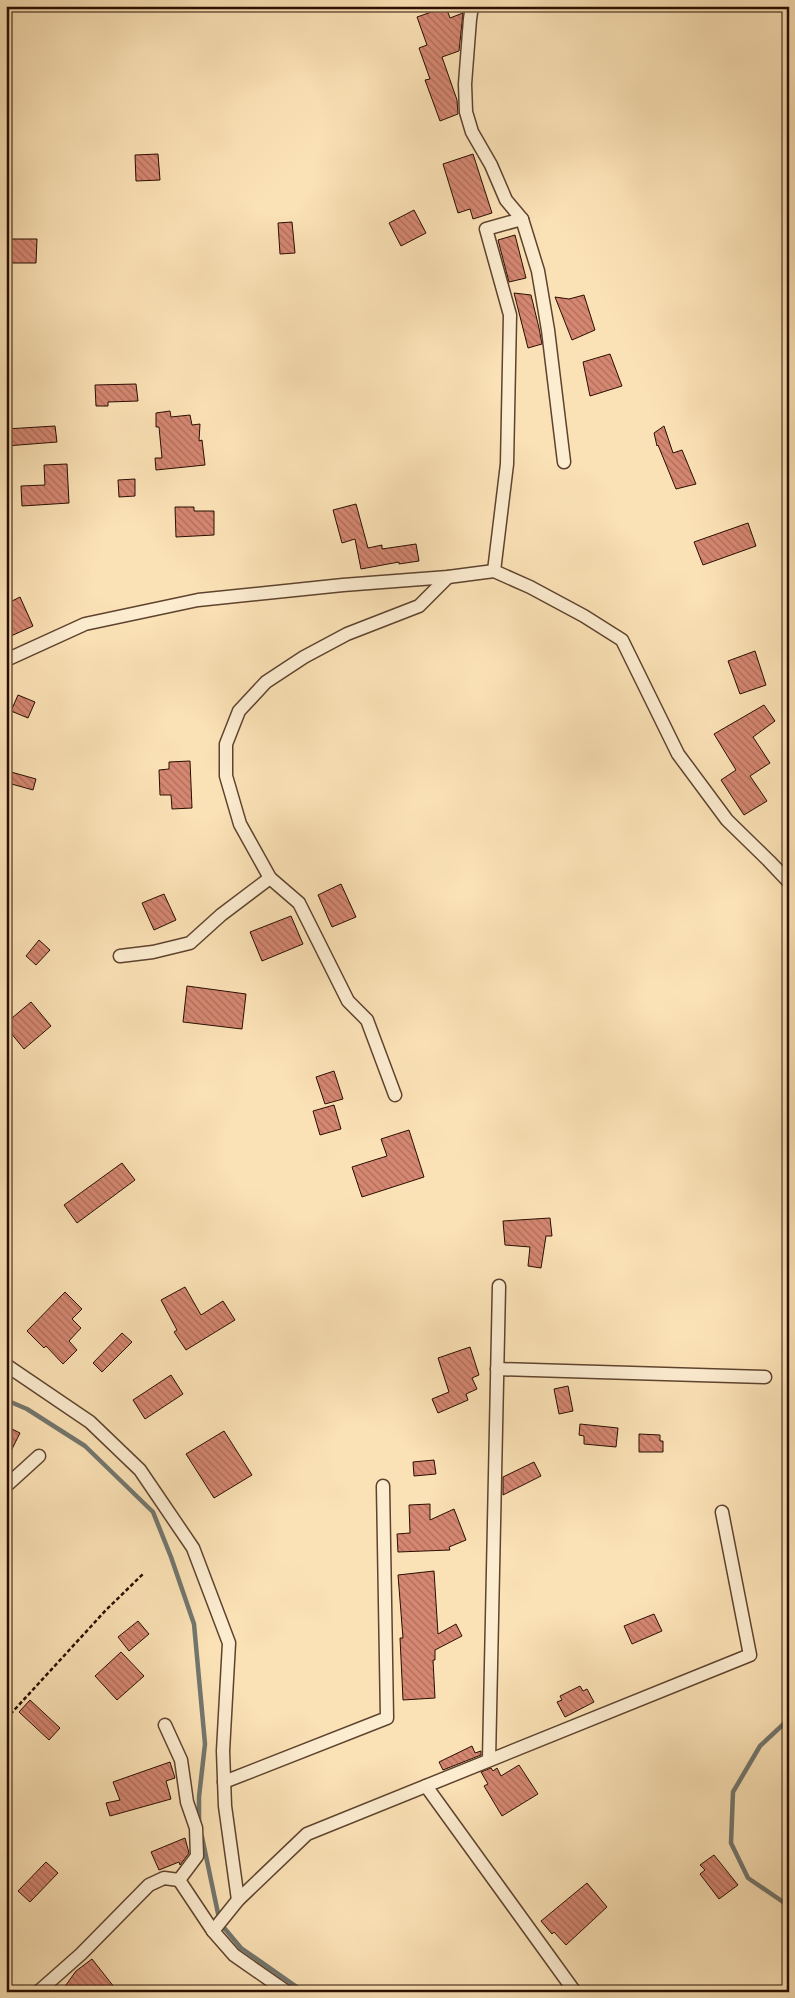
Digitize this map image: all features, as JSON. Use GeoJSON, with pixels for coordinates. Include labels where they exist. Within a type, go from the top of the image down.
{"type":"FeatureCollection","features":[{"type":"Feature","properties":{"kind":"street"},"geometry":{"type":"LineString","coordinates":[[472,6],[465,84],[466,112],[472,132],[491,165],[506,200],[522,219],[538,270],[564,462]]}},
{"type":"Feature","properties":{"kind":"street"},"geometry":{"type":"LineString","coordinates":[[494,571],[507,464],[510,315],[486,229],[522,219]]}},
{"type":"Feature","properties":{"kind":"street"},"geometry":{"type":"LineString","coordinates":[[6,660],[85,624],[198,600],[343,585],[448,578],[494,571],[538,591],[584,616],[622,640],[678,754],[727,820],[789,882]]}},
{"type":"Feature","properties":{"kind":"street"},"geometry":{"type":"LineString","coordinates":[[395,1095],[367,1020],[348,1001],[299,903],[270,878],[240,824],[226,776],[226,744],[239,711],[266,682],[304,657],[347,634],[419,606],[448,578]]}},
{"type":"Feature","properties":{"kind":"street"},"geometry":{"type":"LineString","coordinates":[[120,956],[153,952],[190,943],[221,915],[270,878]]}},
{"type":"Feature","properties":{"kind":"street"},"geometry":{"type":"LineString","coordinates":[[489,1760],[499,1286]]}},
{"type":"Feature","properties":{"kind":"street"},"geometry":{"type":"LineString","coordinates":[[6,1365],[90,1422],[133,1463],[161,1500],[193,1548],[229,1643],[223,1751],[224,1782],[225,1806],[238,1900]]}},
{"type":"Feature","properties":{"kind":"street"},"geometry":{"type":"LineString","coordinates":[[497,1369],[765,1378]]}},
{"type":"Feature","properties":{"kind":"street"},"geometry":{"type":"LineString","coordinates":[[6,1486],[39,1456]]}},
{"type":"Feature","properties":{"kind":"street"},"geometry":{"type":"LineString","coordinates":[[224,1782],[387,1718],[383,1486]]}},
{"type":"Feature","properties":{"kind":"street"},"geometry":{"type":"LineString","coordinates":[[212,1930],[238,1900],[306,1834],[750,1655],[722,1512]]}},
{"type":"Feature","properties":{"kind":"street"},"geometry":{"type":"LineString","coordinates":[[165,1725],[181,1760],[187,1802],[196,1828],[197,1856],[179,1880]]}},
{"type":"Feature","properties":{"kind":"street"},"geometry":{"type":"LineString","coordinates":[[426,1786],[575,1992]]}},
{"type":"Feature","properties":{"kind":"street"},"geometry":{"type":"LineString","coordinates":[[38,1992],[81,1954],[149,1885],[164,1878],[179,1880],[212,1930],[234,1955],[287,1992]]}},
{"type":"Feature","properties":{"kind":"path"},"geometry":{"type":"LineString","coordinates":[[6,1719],[106,1610],[143,1574]]}},
{"type":"Feature","properties":{"kind":"building"},"geometry":{"type":"Polygon","coordinates":[[[446,7],[450,18],[463,13],[459,51],[442,57],[457,100],[458,114],[440,121],[425,80],[430,79],[419,48],[427,45],[417,17],[446,7]]]}},
{"type":"Feature","properties":{"kind":"building"},"geometry":{"type":"Polygon","coordinates":[[[158,154],[160,180],[136,181],[135,155],[158,154]]]}},
{"type":"Feature","properties":{"kind":"building"},"geometry":{"type":"Polygon","coordinates":[[[473,154],[492,213],[473,219],[470,209],[458,213],[443,164],[473,154]]]}},
{"type":"Feature","properties":{"kind":"building"},"geometry":{"type":"Polygon","coordinates":[[[414,210],[426,233],[401,246],[389,223],[414,210]]]}},
{"type":"Feature","properties":{"kind":"building"},"geometry":{"type":"Polygon","coordinates":[[[292,222],[295,253],[280,254],[278,223],[292,222]]]}},
{"type":"Feature","properties":{"kind":"building"},"geometry":{"type":"Polygon","coordinates":[[[515,235],[526,278],[509,282],[498,240],[515,235]]]}},
{"type":"Feature","properties":{"kind":"building"},"geometry":{"type":"Polygon","coordinates":[[[6,239],[37,239],[36,263],[6,263],[6,239]]]}},
{"type":"Feature","properties":{"kind":"building"},"geometry":{"type":"Polygon","coordinates":[[[514,293],[531,295],[542,344],[528,348],[514,293]]]}},
{"type":"Feature","properties":{"kind":"building"},"geometry":{"type":"Polygon","coordinates":[[[584,295],[595,330],[572,340],[555,297],[569,299],[584,295]]]}},
{"type":"Feature","properties":{"kind":"building"},"geometry":{"type":"Polygon","coordinates":[[[610,354],[622,386],[590,396],[583,362],[610,354]]]}},
{"type":"Feature","properties":{"kind":"building"},"geometry":{"type":"Polygon","coordinates":[[[136,384],[138,401],[108,402],[108,406],[96,406],[95,385],[136,384]]]}},
{"type":"Feature","properties":{"kind":"building"},"geometry":{"type":"Polygon","coordinates":[[[170,411],[171,417],[190,415],[192,425],[200,424],[199,441],[202,440],[205,465],[156,470],[155,458],[162,458],[159,427],[156,427],[156,413],[170,411]]]}},
{"type":"Feature","properties":{"kind":"building"},"geometry":{"type":"Polygon","coordinates":[[[55,426],[57,442],[6,446],[6,429],[55,426]]]}},
{"type":"Feature","properties":{"kind":"building"},"geometry":{"type":"Polygon","coordinates":[[[664,426],[673,453],[682,450],[696,484],[676,489],[657,446],[654,433],[664,426]]]}},
{"type":"Feature","properties":{"kind":"building"},"geometry":{"type":"Polygon","coordinates":[[[67,464],[69,503],[22,506],[21,486],[45,485],[44,465],[67,464]]]}},
{"type":"Feature","properties":{"kind":"building"},"geometry":{"type":"Polygon","coordinates":[[[135,479],[135,496],[119,497],[118,480],[135,479]]]}},
{"type":"Feature","properties":{"kind":"building"},"geometry":{"type":"Polygon","coordinates":[[[356,504],[368,548],[382,545],[382,549],[416,544],[419,561],[399,564],[399,562],[361,569],[355,539],[342,543],[333,510],[356,504]]]}},
{"type":"Feature","properties":{"kind":"building"},"geometry":{"type":"Polygon","coordinates":[[[175,507],[194,507],[194,511],[214,511],[214,535],[176,537],[175,507]]]}},
{"type":"Feature","properties":{"kind":"building"},"geometry":{"type":"Polygon","coordinates":[[[748,523],[756,546],[703,565],[694,542],[748,523]]]}},
{"type":"Feature","properties":{"kind":"building"},"geometry":{"type":"Polygon","coordinates":[[[20,597],[33,626],[11,636],[6,630],[6,604],[20,597]]]}},
{"type":"Feature","properties":{"kind":"building"},"geometry":{"type":"Polygon","coordinates":[[[755,651],[766,685],[740,694],[728,661],[755,651]]]}},
{"type":"Feature","properties":{"kind":"building"},"geometry":{"type":"Polygon","coordinates":[[[18,695],[35,702],[28,718],[11,711],[18,695]]]}},
{"type":"Feature","properties":{"kind":"building"},"geometry":{"type":"Polygon","coordinates":[[[764,705],[775,721],[753,737],[770,763],[750,776],[767,801],[744,815],[721,780],[736,770],[714,734],[764,705]]]}},
{"type":"Feature","properties":{"kind":"building"},"geometry":{"type":"Polygon","coordinates":[[[190,761],[192,808],[172,809],[171,795],[160,795],[159,770],[169,769],[169,762],[190,761]]]}},
{"type":"Feature","properties":{"kind":"building"},"geometry":{"type":"Polygon","coordinates":[[[11,772],[36,779],[33,790],[8,783],[11,772]]]}},
{"type":"Feature","properties":{"kind":"building"},"geometry":{"type":"Polygon","coordinates":[[[341,884],[356,917],[332,927],[318,895],[341,884]]]}},
{"type":"Feature","properties":{"kind":"building"},"geometry":{"type":"Polygon","coordinates":[[[164,894],[176,920],[154,930],[142,903],[164,894]]]}},
{"type":"Feature","properties":{"kind":"building"},"geometry":{"type":"Polygon","coordinates":[[[291,916],[303,944],[262,961],[250,932],[291,916]]]}},
{"type":"Feature","properties":{"kind":"building"},"geometry":{"type":"Polygon","coordinates":[[[39,940],[50,950],[36,965],[26,956],[39,940]]]}},
{"type":"Feature","properties":{"kind":"building"},"geometry":{"type":"Polygon","coordinates":[[[187,986],[246,994],[242,1029],[183,1022],[187,986]]]}},
{"type":"Feature","properties":{"kind":"building"},"geometry":{"type":"Polygon","coordinates":[[[31,1002],[51,1026],[24,1049],[6,1027],[6,1023],[31,1002]]]}},
{"type":"Feature","properties":{"kind":"building"},"geometry":{"type":"Polygon","coordinates":[[[334,1071],[343,1099],[325,1104],[316,1077],[334,1071]]]}},
{"type":"Feature","properties":{"kind":"building"},"geometry":{"type":"Polygon","coordinates":[[[334,1105],[341,1129],[320,1135],[313,1111],[334,1105]]]}},
{"type":"Feature","properties":{"kind":"building"},"geometry":{"type":"Polygon","coordinates":[[[409,1130],[424,1177],[362,1197],[352,1167],[387,1156],[381,1139],[409,1130]]]}},
{"type":"Feature","properties":{"kind":"building"},"geometry":{"type":"Polygon","coordinates":[[[122,1163],[135,1180],[77,1223],[64,1205],[122,1163]]]}},
{"type":"Feature","properties":{"kind":"building"},"geometry":{"type":"Polygon","coordinates":[[[550,1218],[552,1236],[546,1236],[541,1268],[528,1266],[530,1247],[505,1245],[503,1221],[550,1218]]]}},
{"type":"Feature","properties":{"kind":"building"},"geometry":{"type":"Polygon","coordinates":[[[185,1287],[201,1315],[223,1301],[235,1320],[186,1350],[174,1332],[177,1330],[161,1300],[185,1287]]]}},
{"type":"Feature","properties":{"kind":"building"},"geometry":{"type":"Polygon","coordinates":[[[65,1292],[82,1309],[72,1319],[81,1328],[69,1341],[77,1350],[63,1364],[46,1346],[44,1348],[27,1331],[65,1292]]]}},
{"type":"Feature","properties":{"kind":"building"},"geometry":{"type":"Polygon","coordinates":[[[122,1333],[132,1342],[102,1372],[93,1363],[122,1333]]]}},
{"type":"Feature","properties":{"kind":"building"},"geometry":{"type":"Polygon","coordinates":[[[470,1347],[479,1375],[472,1378],[477,1389],[466,1394],[468,1400],[438,1413],[432,1399],[449,1392],[438,1358],[470,1347]]]}},
{"type":"Feature","properties":{"kind":"building"},"geometry":{"type":"Polygon","coordinates":[[[171,1375],[183,1394],[145,1419],[133,1400],[171,1375]]]}},
{"type":"Feature","properties":{"kind":"building"},"geometry":{"type":"Polygon","coordinates":[[[568,1386],[573,1411],[559,1414],[554,1389],[568,1386]]]}},
{"type":"Feature","properties":{"kind":"building"},"geometry":{"type":"Polygon","coordinates":[[[580,1424],[618,1428],[616,1447],[584,1444],[584,1436],[579,1435],[580,1424]]]}},
{"type":"Feature","properties":{"kind":"building"},"geometry":{"type":"Polygon","coordinates":[[[6,1426],[20,1433],[6,1461],[6,1426]]]}},
{"type":"Feature","properties":{"kind":"building"},"geometry":{"type":"Polygon","coordinates":[[[224,1431],[252,1475],[214,1498],[186,1454],[224,1431]]]}},
{"type":"Feature","properties":{"kind":"building"},"geometry":{"type":"Polygon","coordinates":[[[639,1434],[660,1435],[660,1441],[663,1441],[663,1452],[639,1452],[639,1434]]]}},
{"type":"Feature","properties":{"kind":"building"},"geometry":{"type":"Polygon","coordinates":[[[434,1460],[436,1474],[414,1476],[413,1462],[434,1460]]]}},
{"type":"Feature","properties":{"kind":"building"},"geometry":{"type":"Polygon","coordinates":[[[534,1462],[541,1476],[503,1495],[503,1477],[534,1462]]]}},
{"type":"Feature","properties":{"kind":"building"},"geometry":{"type":"Polygon","coordinates":[[[430,1504],[430,1520],[454,1509],[466,1540],[449,1547],[450,1550],[398,1552],[397,1534],[410,1533],[409,1505],[430,1504]]]}},
{"type":"Feature","properties":{"kind":"building"},"geometry":{"type":"Polygon","coordinates":[[[434,1571],[438,1634],[456,1624],[462,1636],[435,1650],[435,1660],[433,1660],[435,1698],[403,1700],[400,1638],[403,1638],[398,1575],[434,1571]]]}},
{"type":"Feature","properties":{"kind":"building"},"geometry":{"type":"Polygon","coordinates":[[[654,1614],[662,1631],[632,1644],[624,1626],[654,1614]]]}},
{"type":"Feature","properties":{"kind":"building"},"geometry":{"type":"Polygon","coordinates":[[[138,1621],[149,1634],[129,1651],[118,1637],[138,1621]]]}},
{"type":"Feature","properties":{"kind":"building"},"geometry":{"type":"Polygon","coordinates":[[[121,1652],[144,1676],[117,1700],[95,1676],[121,1652]]]}},
{"type":"Feature","properties":{"kind":"building"},"geometry":{"type":"Polygon","coordinates":[[[580,1686],[583,1691],[587,1689],[594,1702],[565,1717],[557,1702],[562,1700],[560,1696],[580,1686]]]}},
{"type":"Feature","properties":{"kind":"building"},"geometry":{"type":"Polygon","coordinates":[[[30,1700],[60,1728],[49,1740],[19,1712],[30,1700]]]}},
{"type":"Feature","properties":{"kind":"building"},"geometry":{"type":"Polygon","coordinates":[[[472,1746],[475,1753],[481,1751],[481,1755],[443,1770],[439,1762],[472,1746]]]}},
{"type":"Feature","properties":{"kind":"building"},"geometry":{"type":"Polygon","coordinates":[[[170,1762],[175,1778],[166,1781],[171,1799],[110,1816],[106,1803],[120,1800],[113,1782],[170,1762]]]}},
{"type":"Feature","properties":{"kind":"building"},"geometry":{"type":"Polygon","coordinates":[[[519,1765],[538,1794],[502,1816],[484,1786],[488,1784],[481,1772],[491,1768],[493,1771],[497,1768],[501,1776],[519,1765]]]}},
{"type":"Feature","properties":{"kind":"building"},"geometry":{"type":"Polygon","coordinates":[[[185,1838],[189,1853],[180,1865],[179,1862],[159,1870],[151,1852],[185,1838]]]}},
{"type":"Feature","properties":{"kind":"building"},"geometry":{"type":"Polygon","coordinates":[[[714,1855],[738,1885],[719,1899],[700,1874],[705,1870],[700,1865],[714,1855]]]}},
{"type":"Feature","properties":{"kind":"building"},"geometry":{"type":"Polygon","coordinates":[[[46,1862],[58,1873],[30,1902],[18,1891],[46,1862]]]}},
{"type":"Feature","properties":{"kind":"building"},"geometry":{"type":"Polygon","coordinates":[[[587,1883],[607,1907],[566,1945],[554,1932],[552,1934],[541,1921],[587,1883]]]}},
{"type":"Feature","properties":{"kind":"building"},"geometry":{"type":"Polygon","coordinates":[[[92,1959],[118,1992],[61,1992],[76,1971],[92,1959]]]}},
{"type":"Feature","properties":{"kind":"waterway"},"geometry":{"type":"LineString","coordinates":[[6,1400],[27,1409],[85,1446],[153,1512],[194,1624],[205,1744],[199,1797],[199,1824]]}},
{"type":"Feature","properties":{"kind":"waterway"},"geometry":{"type":"LineString","coordinates":[[789,1719],[760,1746],[733,1792],[731,1843],[748,1878],[789,1906]]}},
{"type":"Feature","properties":{"kind":"waterway"},"geometry":{"type":"LineString","coordinates":[[202,1837],[220,1923],[241,1948],[304,1992]]}}]}
